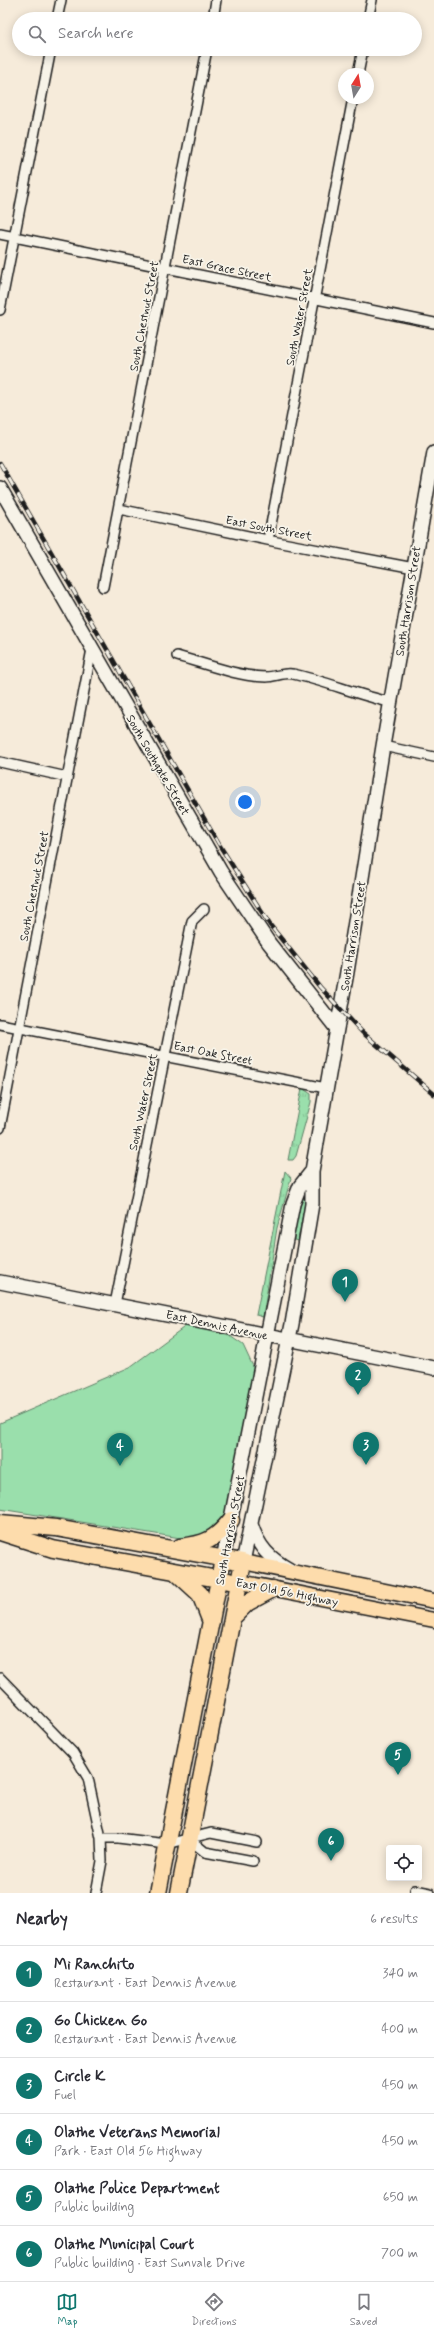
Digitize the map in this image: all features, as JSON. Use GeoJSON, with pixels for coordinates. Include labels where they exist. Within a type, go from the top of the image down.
{"type":"FeatureCollection","features":[{"type":"Feature","properties":{"kind":"highway"},"geometry":{"type":"LineString","coordinates":[[170,1549],[210,1541],[221,1533],[231,1520]]}},
{"type":"Feature","properties":{"kind":"highway","name":"East Old 56 Highway"},"geometry":{"type":"LineString","coordinates":[[0,1523],[56,1528],[243,1562]]}},
{"type":"Feature","properties":{"kind":"highway","name":"East Old 56 Highway"},"geometry":{"type":"LineString","coordinates":[[0,1532],[53,1549],[240,1582]]}},
{"type":"Feature","properties":{"kind":"highway","name":"South Harrison Street"},"geometry":{"type":"LineString","coordinates":[[158,1893],[223,1559]]}},
{"type":"Feature","properties":{"kind":"highway","name":"South Harrison Street"},"geometry":{"type":"LineString","coordinates":[[178,1893],[243,1562]]}},
{"type":"Feature","properties":{"kind":"highway"},"geometry":{"type":"LineString","coordinates":[[174,1571],[200,1594],[211,1623]]}},
{"type":"Feature","properties":{"kind":"highway"},"geometry":{"type":"LineString","coordinates":[[233,1617],[247,1603],[273,1589]]}},
{"type":"Feature","properties":{"kind":"main road","name":"South Harrison Street"},"geometry":{"type":"LineString","coordinates":[[243,1562],[289,1339],[312,1204],[312,1171],[337,1029],[390,702],[434,452]]}},
{"type":"Feature","properties":{"kind":"main road","name":"South Southgate Street"},"geometry":{"type":"LineString","coordinates":[[0,488],[221,872],[269,942],[337,1029]]}},
{"type":"Feature","properties":{"kind":"main road","name":"South Harrison Street"},"geometry":{"type":"LineString","coordinates":[[223,1559],[269,1336],[293,1204],[300,1186],[312,1171]]}},
{"type":"Feature","properties":{"kind":"main road","name":"East Dennis Avenue"},"geometry":{"type":"LineString","coordinates":[[0,1282],[434,1368]]}},
{"type":"Feature","properties":{"kind":"main road"},"geometry":{"type":"LineString","coordinates":[[251,1524],[256,1539],[264,1552],[275,1562],[293,1572]]}},
{"type":"Feature","properties":{"kind":"main road","name":"East Old 56 Highway"},"geometry":{"type":"LineString","coordinates":[[243,1562],[434,1601]]}},
{"type":"Feature","properties":{"kind":"main road","name":"East Old 56 Highway"},"geometry":{"type":"LineString","coordinates":[[240,1582],[434,1620]]}},
{"type":"Feature","properties":{"kind":"street"},"geometry":{"type":"LineString","coordinates":[[58,12],[61,0]]}},
{"type":"Feature","properties":{"kind":"street"},"geometry":{"type":"LineString","coordinates":[[214,12],[216,0]]}},
{"type":"Feature","properties":{"kind":"street"},"geometry":{"type":"LineString","coordinates":[[369,12],[372,0]]}},
{"type":"Feature","properties":{"kind":"street"},"geometry":{"type":"LineString","coordinates":[[0,310],[50,56]]}},
{"type":"Feature","properties":{"kind":"street","name":"South Chestnut Street"},"geometry":{"type":"LineString","coordinates":[[103,587],[206,56]]}},
{"type":"Feature","properties":{"kind":"street"},"geometry":{"type":"LineString","coordinates":[[359,68],[362,56]]}},
{"type":"Feature","properties":{"kind":"street","name":"South Water Street"},"geometry":{"type":"LineString","coordinates":[[268,540],[352,104]]}},
{"type":"Feature","properties":{"kind":"street","name":"East Grace Street"},"geometry":{"type":"LineString","coordinates":[[0,234],[434,323]]}},
{"type":"Feature","properties":{"kind":"street","name":"East South Street"},"geometry":{"type":"LineString","coordinates":[[119,509],[414,568]]}},
{"type":"Feature","properties":{"kind":"street","name":"South Chestnut Street"},"geometry":{"type":"LineString","coordinates":[[0,1128],[92,649]]}},
{"type":"Feature","properties":{"kind":"street"},"geometry":{"type":"LineString","coordinates":[[177,656],[239,673],[267,677],[291,674],[318,680],[358,695],[390,702]]}},
{"type":"Feature","properties":{"kind":"street"},"geometry":{"type":"LineString","coordinates":[[383,746],[434,757]]}},
{"type":"Feature","properties":{"kind":"street"},"geometry":{"type":"LineString","coordinates":[[0,762],[67,777]]}},
{"type":"Feature","properties":{"kind":"street","name":"South Water Street"},"geometry":{"type":"LineString","coordinates":[[114,1304],[192,921],[204,909]]}},
{"type":"Feature","properties":{"kind":"street","name":"East Oak Street"},"geometry":{"type":"LineString","coordinates":[[0,1024],[326,1088]]}},
{"type":"Feature","properties":{"kind":"street"},"geometry":{"type":"LineString","coordinates":[[0,1679],[73,1754],[83,1769],[92,1791],[101,1838],[102,1861],[96,1893]]}},
{"type":"Feature","properties":{"kind":"street"},"geometry":{"type":"LineString","coordinates":[[101,1838],[118,1838],[167,1844],[211,1834],[257,1842]]}},
{"type":"Feature","properties":{"kind":"street"},"geometry":{"type":"LineString","coordinates":[[189,1839],[205,1852],[253,1861]]}},
{"type":"Feature","properties":{"kind":"street"},"geometry":{"type":"LineString","coordinates":[[416,1890],[430,1893]]}},
{"type":"Feature","properties":{"kind":"green space"},"geometry":{"type":"Polygon","coordinates":[[[302,1088],[311,1094],[311,1102],[296,1156],[293,1160],[288,1160],[302,1088]]]}},
{"type":"Feature","properties":{"kind":"green space"},"geometry":{"type":"Polygon","coordinates":[[[285,1171],[291,1178],[277,1228],[263,1317],[256,1315],[285,1171]]]}},
{"type":"Feature","properties":{"kind":"green space"},"geometry":{"type":"Polygon","coordinates":[[[305,1187],[308,1187],[298,1241],[294,1240],[294,1230],[305,1187]]]}},
{"type":"Feature","properties":{"kind":"green space"},"geometry":{"type":"Polygon","coordinates":[[[187,1325],[230,1336],[243,1345],[256,1373],[229,1519],[193,1540],[0,1509],[0,1423],[130,1367],[187,1325]]]}},
{"type":"Feature","properties":{"kind":"railway"},"geometry":{"type":"LineString","coordinates":[[0,463],[220,846],[270,925],[320,987],[362,1032],[434,1094]]}},
{"type":"Feature","properties":{"kind":"place","name":"Mi Ranchito"},"geometry":{"type":"Point","coordinates":[345,1302]}},
{"type":"Feature","properties":{"kind":"place","name":"Go Chicken Go"},"geometry":{"type":"Point","coordinates":[358,1395]}},
{"type":"Feature","properties":{"kind":"place","name":"Circle K"},"geometry":{"type":"Point","coordinates":[366,1465]}},
{"type":"Feature","properties":{"kind":"place","name":"Olathe Veterans Memorial"},"geometry":{"type":"Point","coordinates":[120,1466]}},
{"type":"Feature","properties":{"kind":"place","name":"Olathe Police Department"},"geometry":{"type":"Point","coordinates":[398,1775]}},
{"type":"Feature","properties":{"kind":"place","name":"Olathe Municipal Court"},"geometry":{"type":"Point","coordinates":[331,1861]}}]}
